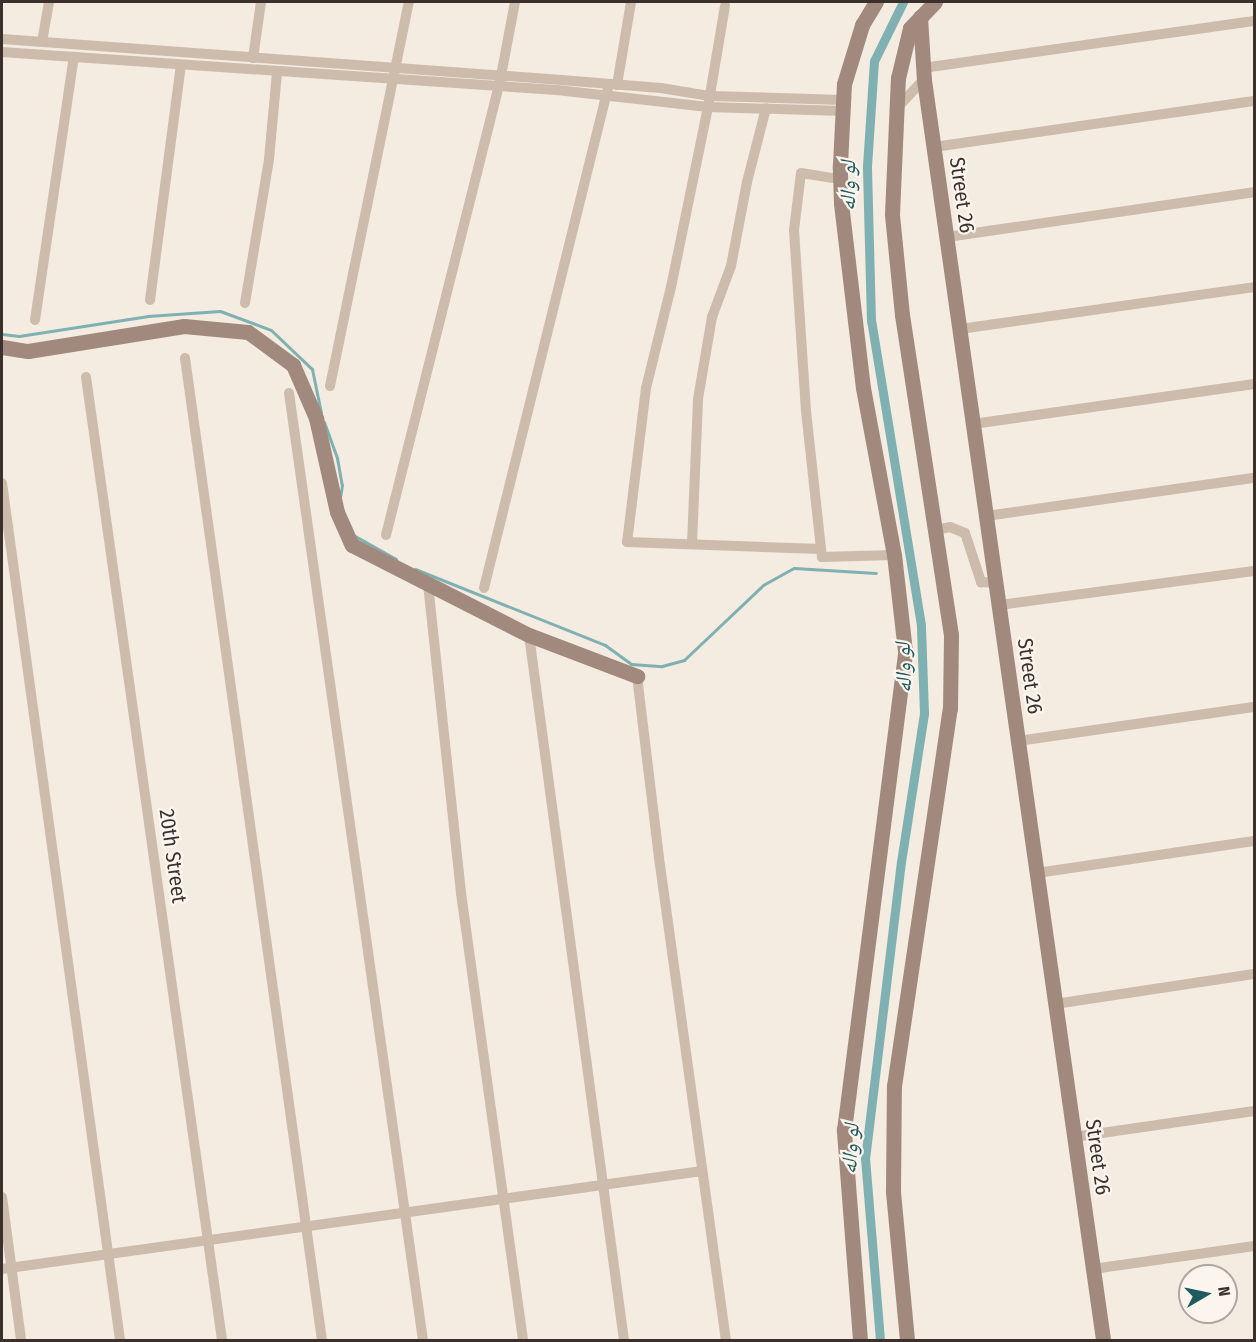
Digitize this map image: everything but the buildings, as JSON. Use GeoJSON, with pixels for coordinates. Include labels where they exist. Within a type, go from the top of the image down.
{"type":"FeatureCollection","features":[{"type":"Feature","properties":{"kind":"street"},"geometry":{"type":"LineString","coordinates":[[42,42],[49,2]]}},
{"type":"Feature","properties":{"kind":"street"},"geometry":{"type":"LineString","coordinates":[[253,58],[261,2]]}},
{"type":"Feature","properties":{"kind":"street"},"geometry":{"type":"LineString","coordinates":[[330,386],[409,2]]}},
{"type":"Feature","properties":{"kind":"street"},"geometry":{"type":"LineString","coordinates":[[386,535],[496,88],[501,76],[515,2]]}},
{"type":"Feature","properties":{"kind":"street"},"geometry":{"type":"LineString","coordinates":[[484,588],[631,2]]}},
{"type":"Feature","properties":{"kind":"street"},"geometry":{"type":"LineString","coordinates":[[860,1341],[844,1130],[905,651],[894,555],[863,388],[840,179],[844,84],[862,25],[876,2]]}},
{"type":"Feature","properties":{"kind":"street"},"geometry":{"type":"LineString","coordinates":[[908,1341],[893,1191],[894,1086],[950,709],[951,635],[902,315],[892,214],[898,78],[910,28],[935,2]]}},
{"type":"Feature","properties":{"kind":"street"},"geometry":{"type":"LineString","coordinates":[[724,6],[709,101],[671,287],[646,388],[627,542],[821,549]]}},
{"type":"Feature","properties":{"kind":"street","name":"Street 26"},"geometry":{"type":"LineString","coordinates":[[920,17],[934,147],[1102,1341]]}},
{"type":"Feature","properties":{"kind":"street"},"geometry":{"type":"LineString","coordinates":[[897,108],[927,72],[1254,21]]}},
{"type":"Feature","properties":{"kind":"street"},"geometry":{"type":"LineString","coordinates":[[2,39],[501,76],[766,108],[843,105]]}},
{"type":"Feature","properties":{"kind":"street"},"geometry":{"type":"LineString","coordinates":[[2,52],[496,88],[611,88]]}},
{"type":"Feature","properties":{"kind":"street"},"geometry":{"type":"LineString","coordinates":[[34,320],[75,57]]}},
{"type":"Feature","properties":{"kind":"street"},"geometry":{"type":"LineString","coordinates":[[150,300],[181,66]]}},
{"type":"Feature","properties":{"kind":"street"},"geometry":{"type":"LineString","coordinates":[[245,303],[269,159],[277,73]]}},
{"type":"Feature","properties":{"kind":"street"},"geometry":{"type":"LineString","coordinates":[[709,101],[843,105]]}},
{"type":"Feature","properties":{"kind":"street"},"geometry":{"type":"LineString","coordinates":[[934,147],[1254,101]]}},
{"type":"Feature","properties":{"kind":"street"},"geometry":{"type":"LineString","coordinates":[[692,544],[698,399],[712,317],[731,266],[747,182],[766,108]]}},
{"type":"Feature","properties":{"kind":"street"},"geometry":{"type":"LineString","coordinates":[[840,179],[801,173],[794,230],[806,411],[822,557],[894,555]]}},
{"type":"Feature","properties":{"kind":"street"},"geometry":{"type":"LineString","coordinates":[[947,237],[1254,192]]}},
{"type":"Feature","properties":{"kind":"street"},"geometry":{"type":"LineString","coordinates":[[960,329],[1254,287]]}},
{"type":"Feature","properties":{"kind":"street"},"geometry":{"type":"LineString","coordinates":[[2,347],[28,351],[184,326],[248,332],[293,365],[316,418],[337,512],[352,545],[529,635],[637,676],[726,1341]]}},
{"type":"Feature","properties":{"kind":"street"},"geometry":{"type":"LineString","coordinates":[[185,358],[322,1341]]}},
{"type":"Feature","properties":{"kind":"street","name":"20th Street"},"geometry":{"type":"LineString","coordinates":[[87,377],[222,1341]]}},
{"type":"Feature","properties":{"kind":"street"},"geometry":{"type":"LineString","coordinates":[[973,424],[1254,384]]}},
{"type":"Feature","properties":{"kind":"street"},"geometry":{"type":"LineString","coordinates":[[289,393],[423,1341]]}},
{"type":"Feature","properties":{"kind":"street"},"geometry":{"type":"LineString","coordinates":[[986,516],[1254,478]]}},
{"type":"Feature","properties":{"kind":"street"},"geometry":{"type":"LineString","coordinates":[[2,483],[120,1341]]}},
{"type":"Feature","properties":{"kind":"street"},"geometry":{"type":"LineString","coordinates":[[935,530],[950,527],[965,533],[981,582],[996,583]]}},
{"type":"Feature","properties":{"kind":"street"},"geometry":{"type":"LineString","coordinates":[[999,605],[1254,572]]}},
{"type":"Feature","properties":{"kind":"street"},"geometry":{"type":"LineString","coordinates":[[428,584],[461,893],[523,1341]]}},
{"type":"Feature","properties":{"kind":"street"},"geometry":{"type":"LineString","coordinates":[[529,635],[624,1341]]}},
{"type":"Feature","properties":{"kind":"street"},"geometry":{"type":"LineString","coordinates":[[1018,741],[1254,707]]}},
{"type":"Feature","properties":{"kind":"street"},"geometry":{"type":"LineString","coordinates":[[1036,873],[1254,841]]}},
{"type":"Feature","properties":{"kind":"street"},"geometry":{"type":"LineString","coordinates":[[1055,1004],[1254,975]]}},
{"type":"Feature","properties":{"kind":"street"},"geometry":{"type":"LineString","coordinates":[[1074,1137],[1254,1111]]}},
{"type":"Feature","properties":{"kind":"street"},"geometry":{"type":"LineString","coordinates":[[7,1269],[702,1171]]}},
{"type":"Feature","properties":{"kind":"street"},"geometry":{"type":"LineString","coordinates":[[2,1197],[7,1269],[21,1341]]}},
{"type":"Feature","properties":{"kind":"street"},"geometry":{"type":"LineString","coordinates":[[1093,1269],[1254,1246]]}},
{"type":"Feature","properties":{"kind":"waterway","name":"لو واله"},"geometry":{"type":"LineString","coordinates":[[880,1340],[865,1159],[901,862],[924,713],[921,625],[871,321],[867,166],[874,61],[903,2]]}},
{"type":"Feature","properties":{"kind":"waterway"},"geometry":{"type":"LineString","coordinates":[[2,334],[19,336],[148,316],[220,311],[271,330],[312,369],[321,413]]}},
{"type":"Feature","properties":{"kind":"waterway"},"geometry":{"type":"LineString","coordinates":[[324,422],[337,458],[342,485],[340,497]]}},
{"type":"Feature","properties":{"kind":"waterway"},"geometry":{"type":"LineString","coordinates":[[355,536],[396,559]]}},
{"type":"Feature","properties":{"kind":"waterway"},"geometry":{"type":"LineString","coordinates":[[415,569],[605,645],[631,664],[662,666],[684,660],[763,585],[794,568],[876,573]]}}]}
